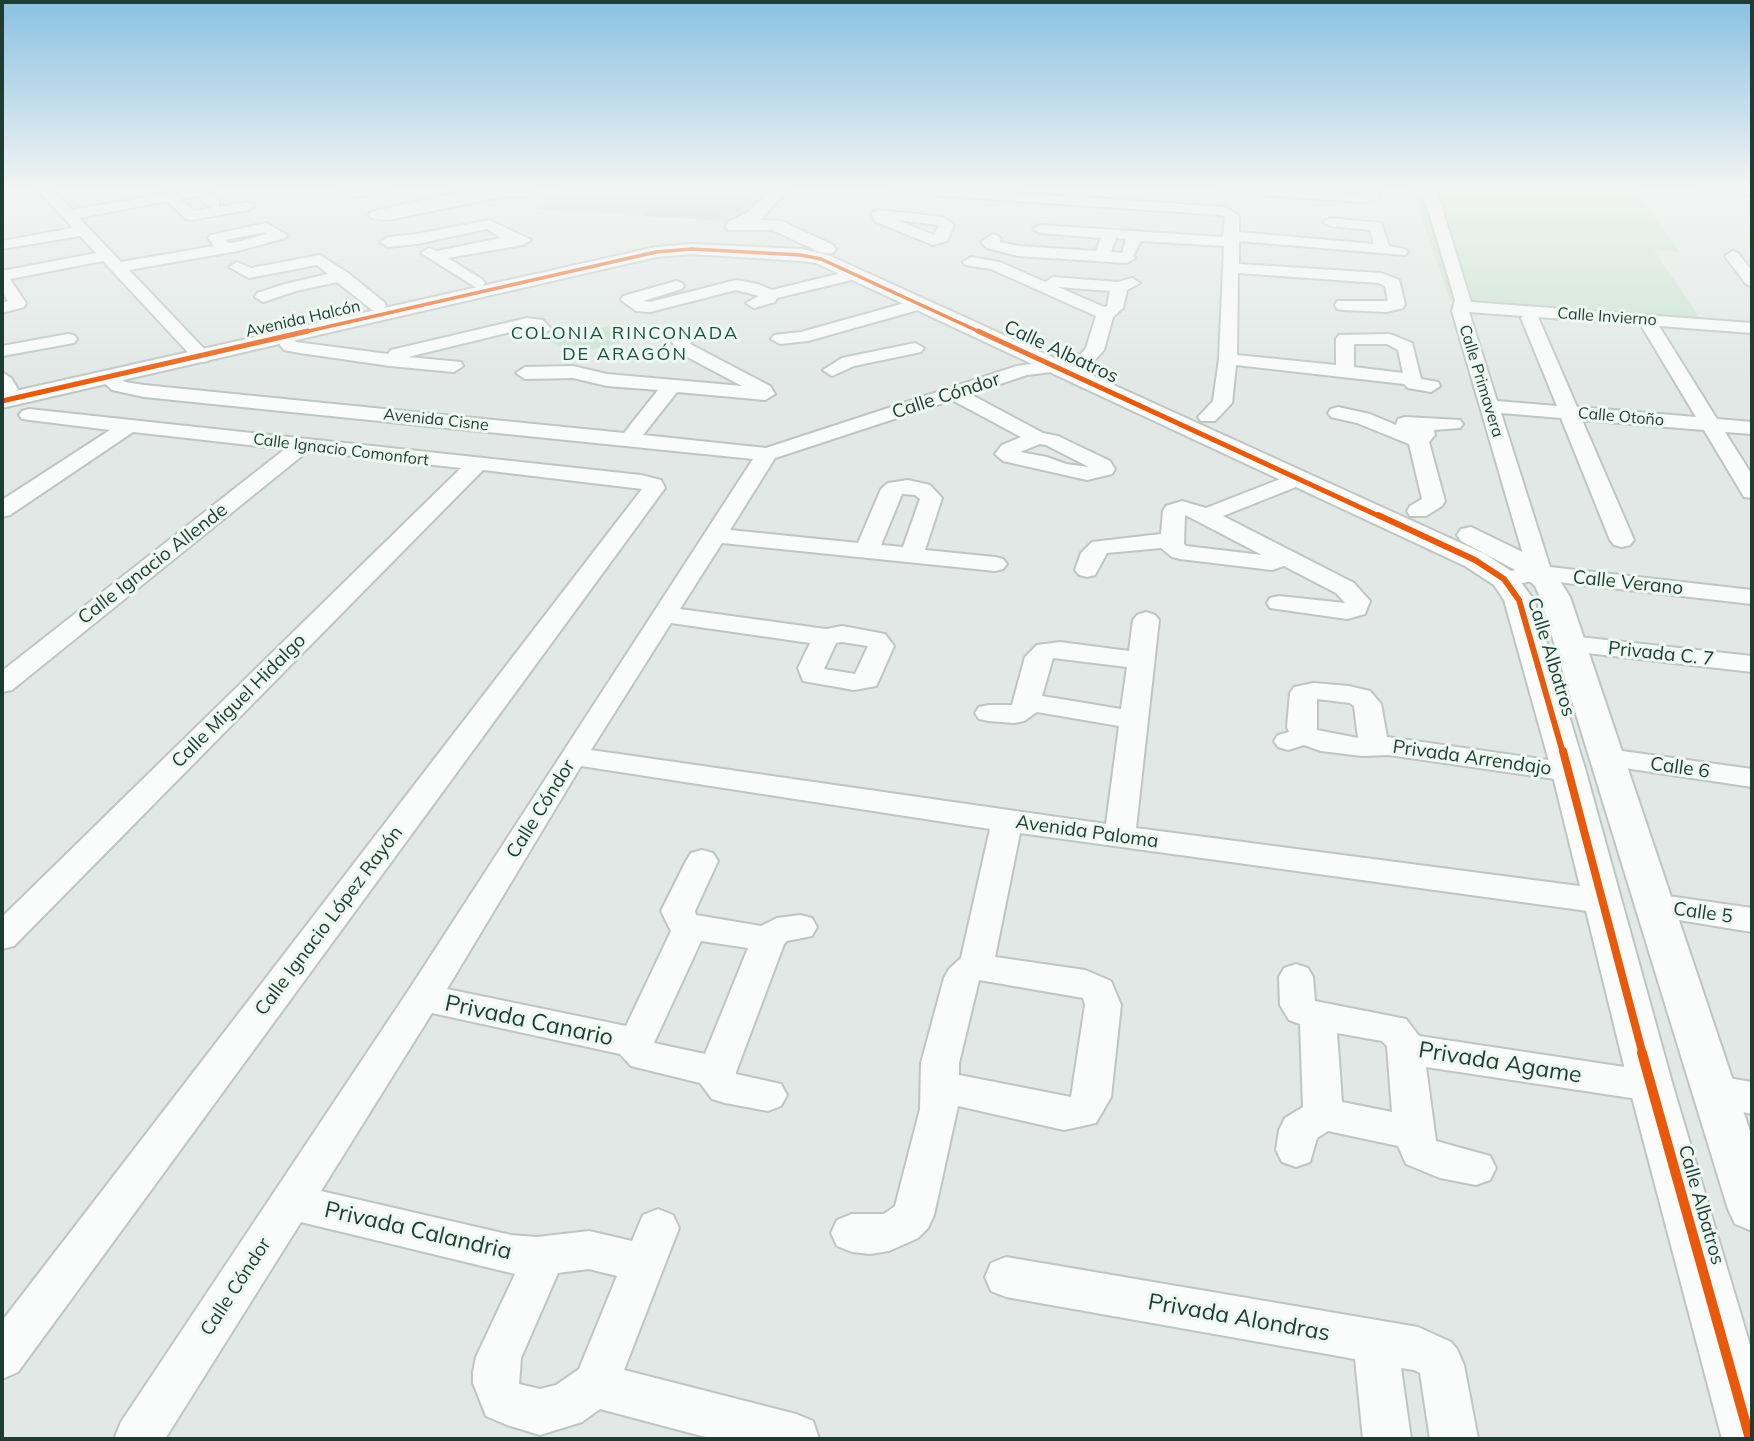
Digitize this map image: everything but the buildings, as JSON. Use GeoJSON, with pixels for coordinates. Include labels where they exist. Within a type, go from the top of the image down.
{"type":"FeatureCollection","features":[{"type":"Feature","properties":{"kind":"street"},"geometry":{"type":"LineString","coordinates":[[108,256],[198,352]]}},
{"type":"Feature","properties":{"kind":"street"},"geometry":{"type":"LineString","coordinates":[[2,308],[18,303],[2,281],[150,256]]}},
{"type":"Feature","properties":{"kind":"street"},"geometry":{"type":"LineString","coordinates":[[437,256],[477,284]]}},
{"type":"Feature","properties":{"kind":"street","name":"Avenida Halcón"},"geometry":{"type":"LineString","coordinates":[[3,389],[108,378],[378,306],[620,256]]}},
{"type":"Feature","properties":{"kind":"street","name":"Avenida Halcón"},"geometry":{"type":"LineString","coordinates":[[3,389],[284,338],[634,256]]}},
{"type":"Feature","properties":{"kind":"street","name":"Calle Albatros"},"geometry":{"type":"LineString","coordinates":[[814,256],[919,304],[1209,417],[1506,552],[1540,573],[1555,597],[1654,906],[1734,1096],[1752,1209]]}},
{"type":"Feature","properties":{"kind":"street","name":"Calle Albatros"},"geometry":{"type":"LineString","coordinates":[[821,256],[1068,364],[1298,478],[1475,560],[1504,579],[1519,600],[1569,772],[1651,1086],[1751,1439]]}},
{"type":"Feature","properties":{"kind":"street"},"geometry":{"type":"LineString","coordinates":[[1068,364],[1095,350],[1105,314],[1115,308],[1128,282],[1132,264],[1127,258],[1105,256]]}},
{"type":"Feature","properties":{"kind":"street"},"geometry":{"type":"LineString","coordinates":[[1209,417],[1222,403],[1228,359],[1229,256]]}},
{"type":"Feature","properties":{"kind":"street","name":"Calle Primavera"},"geometry":{"type":"LineString","coordinates":[[1450,256],[1463,300],[1460,311],[1540,573]]}},
{"type":"Feature","properties":{"kind":"street"},"geometry":{"type":"LineString","coordinates":[[1733,256],[1752,281]]}},
{"type":"Feature","properties":{"kind":"street"},"geometry":{"type":"LineString","coordinates":[[237,267],[244,273],[256,272],[320,260],[378,306]]}},
{"type":"Feature","properties":{"kind":"street"},"geometry":{"type":"LineString","coordinates":[[971,262],[994,265],[1105,314]]}},
{"type":"Feature","properties":{"kind":"street"},"geometry":{"type":"LineString","coordinates":[[1228,268],[1388,280],[1393,284],[1398,303],[1387,307],[1343,304],[1341,307],[1325,307]]}},
{"type":"Feature","properties":{"kind":"street"},"geometry":{"type":"LineString","coordinates":[[256,272],[270,295],[342,276]]}},
{"type":"Feature","properties":{"kind":"street"},"geometry":{"type":"LineString","coordinates":[[676,286],[629,300],[642,307],[650,307],[745,285],[770,295],[855,275]]}},
{"type":"Feature","properties":{"kind":"street"},"geometry":{"type":"LineString","coordinates":[[1336,277],[1343,304]]}},
{"type":"Feature","properties":{"kind":"street"},"geometry":{"type":"LineString","coordinates":[[1032,281],[1128,282]]}},
{"type":"Feature","properties":{"kind":"street"},"geometry":{"type":"LineString","coordinates":[[780,339],[802,337],[919,304]]}},
{"type":"Feature","properties":{"kind":"street","name":"Calle Invierno"},"geometry":{"type":"LineString","coordinates":[[1461,306],[1752,328]]}},
{"type":"Feature","properties":{"kind":"street"},"geometry":{"type":"LineString","coordinates":[[1530,318],[1622,540]]}},
{"type":"Feature","properties":{"kind":"street"},"geometry":{"type":"LineString","coordinates":[[386,359],[527,323],[542,327],[417,363]]}},
{"type":"Feature","properties":{"kind":"street"},"geometry":{"type":"LineString","coordinates":[[834,327],[882,354]]}},
{"type":"Feature","properties":{"kind":"street"},"geometry":{"type":"LineString","coordinates":[[1651,327],[1752,492]]}},
{"type":"Feature","properties":{"kind":"street"},"geometry":{"type":"LineString","coordinates":[[2,351],[35,335]]}},
{"type":"Feature","properties":{"kind":"street"},"geometry":{"type":"LineString","coordinates":[[2,340],[35,335],[68,339]]}},
{"type":"Feature","properties":{"kind":"street"},"geometry":{"type":"LineString","coordinates":[[525,373],[573,372],[607,380],[752,395],[766,394],[680,344],[690,335]]}},
{"type":"Feature","properties":{"kind":"street"},"geometry":{"type":"LineString","coordinates":[[802,337],[840,366],[915,348]]}},
{"type":"Feature","properties":{"kind":"street"},"geometry":{"type":"LineString","coordinates":[[1345,371],[1345,339],[1362,337],[1422,342]]}},
{"type":"Feature","properties":{"kind":"street"},"geometry":{"type":"LineString","coordinates":[[284,338],[290,346],[296,348],[390,361],[454,366]]}},
{"type":"Feature","properties":{"kind":"street"},"geometry":{"type":"LineString","coordinates":[[1401,342],[1406,347],[1413,377],[1409,379]]}},
{"type":"Feature","properties":{"kind":"street"},"geometry":{"type":"LineString","coordinates":[[1228,359],[1409,379],[1415,384],[1431,386]]}},
{"type":"Feature","properties":{"kind":"street"},"geometry":{"type":"LineString","coordinates":[[643,384],[710,363]]}},
{"type":"Feature","properties":{"kind":"street","name":"Calle Cóndor"},"geometry":{"type":"LineString","coordinates":[[138,1439],[423,998],[573,756],[767,454],[1024,370],[1068,364]]}},
{"type":"Feature","properties":{"kind":"street","name":"Avenida Cisne"},"geometry":{"type":"LineString","coordinates":[[108,378],[120,386],[144,391],[767,454]]}},
{"type":"Feature","properties":{"kind":"street"},"geometry":{"type":"LineString","coordinates":[[629,440],[671,387]]}},
{"type":"Feature","properties":{"kind":"street"},"geometry":{"type":"LineString","coordinates":[[955,394],[1038,438]]}},
{"type":"Feature","properties":{"kind":"street","name":"Calle Otoño"},"geometry":{"type":"LineString","coordinates":[[1489,406],[1752,428]]}},
{"type":"Feature","properties":{"kind":"street"},"geometry":{"type":"LineString","coordinates":[[1338,413],[1351,414],[1374,423],[1420,433],[1453,424]]}},
{"type":"Feature","properties":{"kind":"street","name":"Calle Ignacio Comonfort"},"geometry":{"type":"LineString","coordinates":[[29,415],[653,485]]}},
{"type":"Feature","properties":{"kind":"street"},"geometry":{"type":"LineString","coordinates":[[2,510],[129,426]]}},
{"type":"Feature","properties":{"kind":"street"},"geometry":{"type":"LineString","coordinates":[[1419,511],[1434,501],[1420,433]]}},
{"type":"Feature","properties":{"kind":"street","name":"Calle Ignacio Allende"},"geometry":{"type":"LineString","coordinates":[[2,684],[303,445]]}},
{"type":"Feature","properties":{"kind":"street","name":"Calle Miguel Hidalgo"},"geometry":{"type":"LineString","coordinates":[[2,937],[476,466]]}},
{"type":"Feature","properties":{"kind":"street"},"geometry":{"type":"LineString","coordinates":[[1205,516],[1298,478]]}},
{"type":"Feature","properties":{"kind":"street","name":"Calle Ignacio López Rayón"},"geometry":{"type":"LineString","coordinates":[[2,1357],[645,503],[653,492],[653,485]]}},
{"type":"Feature","properties":{"kind":"street"},"geometry":{"type":"LineString","coordinates":[[867,550],[889,494],[896,488],[908,487],[922,490],[931,498],[912,555]]}},
{"type":"Feature","properties":{"kind":"street"},"geometry":{"type":"LineString","coordinates":[[1278,560],[1180,552],[1172,548],[1176,510],[1191,509],[1278,560],[1349,592],[1357,601],[1357,608],[1347,611],[1280,611],[1278,560]]}},
{"type":"Feature","properties":{"kind":"street"},"geometry":{"type":"LineString","coordinates":[[715,535],[995,564]]}},
{"type":"Feature","properties":{"kind":"street"},"geometry":{"type":"LineString","coordinates":[[1087,570],[1093,553],[1100,547],[1172,540]]}},
{"type":"Feature","properties":{"kind":"street","name":"Calle Verano"},"geometry":{"type":"LineString","coordinates":[[1504,579],[1540,573],[1752,597]]}},
{"type":"Feature","properties":{"kind":"street"},"geometry":{"type":"LineString","coordinates":[[665,615],[826,637]]}},
{"type":"Feature","properties":{"kind":"street"},"geometry":{"type":"LineString","coordinates":[[1120,836],[1146,620]]}},
{"type":"Feature","properties":{"kind":"street","name":"Privada C. 7"},"geometry":{"type":"LineString","coordinates":[[1570,644],[1752,664]]}},
{"type":"Feature","properties":{"kind":"street"},"geometry":{"type":"LineString","coordinates":[[989,713],[1019,714],[1028,702],[1038,657],[1046,651],[1060,650],[1141,661]]}},
{"type":"Feature","properties":{"kind":"street","name":"Privada Arrendajo"},"geometry":{"type":"LineString","coordinates":[[1374,746],[1367,704],[1360,697],[1314,691],[1304,693],[1301,727],[1297,738],[1569,772]]}},
{"type":"Feature","properties":{"kind":"street"},"geometry":{"type":"LineString","coordinates":[[1028,702],[1134,720]]}},
{"type":"Feature","properties":{"kind":"street","name":"Avenida Paloma"},"geometry":{"type":"LineString","coordinates":[[573,756],[1007,821],[1602,901]]}},
{"type":"Feature","properties":{"kind":"street","name":"Calle 6"},"geometry":{"type":"LineString","coordinates":[[1608,758],[1752,778]]}},
{"type":"Feature","properties":{"kind":"street"},"geometry":{"type":"LineString","coordinates":[[976,967],[1007,821]]}},
{"type":"Feature","properties":{"kind":"street"},"geometry":{"type":"LineString","coordinates":[[702,861],[678,911],[682,923],[690,927],[784,933],[717,1072]]}},
{"type":"Feature","properties":{"kind":"street","name":"Calle 5"},"geometry":{"type":"LineString","coordinates":[[1654,906],[1752,920]]}},
{"type":"Feature","properties":{"kind":"street","name":"Privada Canario"},"geometry":{"type":"LineString","coordinates":[[690,927],[636,1043],[636,1051],[644,1056],[717,1072],[719,1083],[725,1088],[768,1095]]}},
{"type":"Feature","properties":{"kind":"street"},"geometry":{"type":"LineString","coordinates":[[852,1233],[870,1235],[889,1232],[903,1225],[913,1215],[936,1124],[940,1063],[961,978],[970,968],[1086,983],[1099,990],[1103,1005],[1092,1097],[1082,1112],[1064,1114],[939,1086]]}},
{"type":"Feature","properties":{"kind":"street"},"geometry":{"type":"LineString","coordinates":[[1296,978],[1298,1004],[1302,1010],[1318,1016],[1323,1114]]}},
{"type":"Feature","properties":{"kind":"street","name":"Privada Canario"},"geometry":{"type":"LineString","coordinates":[[423,998],[636,1043]]}},
{"type":"Feature","properties":{"kind":"street","name":"Privada Agame"},"geometry":{"type":"LineString","coordinates":[[1318,1016],[1392,1029],[1403,1040],[1406,1049],[1651,1086]]}},
{"type":"Feature","properties":{"kind":"street"},"geometry":{"type":"LineString","coordinates":[[1406,1049],[1413,1133],[1420,1152],[1430,1158],[1476,1168]]}},
{"type":"Feature","properties":{"kind":"street"},"geometry":{"type":"LineString","coordinates":[[1296,1150],[1299,1130],[1323,1114],[1413,1133]]}},
{"type":"Feature","properties":{"kind":"street","name":"Privada Calandria"},"geometry":{"type":"LineString","coordinates":[[291,1202],[510,1254],[545,1255],[650,1245],[595,1385]]}},
{"type":"Feature","properties":{"kind":"street"},"geometry":{"type":"LineString","coordinates":[[545,1255],[499,1357],[496,1371],[502,1400],[540,1412],[566,1405],[595,1385],[796,1438]]}},
{"type":"Feature","properties":{"kind":"street","name":"Privada Alondras"},"geometry":{"type":"LineString","coordinates":[[1006,1277],[1418,1349],[1435,1357],[1444,1375],[1454,1439]]}},
{"type":"Feature","properties":{"kind":"street"},"geometry":{"type":"LineString","coordinates":[[1375,1342],[1387,1439]]}},
{"type":"Feature","properties":{"kind":"green space"},"geometry":{"type":"Polygon","coordinates":[[[1435,256],[1658,256],[1701,320],[1450,300],[1435,256]]]}},
{"type":"Feature","properties":{"kind":"green space"},"geometry":{"type":"Polygon","coordinates":[[[620,323],[642,337],[571,355],[549,340],[620,323]]]}},
{"type":"Feature","properties":{"kind":"cycle path"},"geometry":{"type":"LineString","coordinates":[[2,401],[637,256]]}},
{"type":"Feature","properties":{"kind":"cycle path"},"geometry":{"type":"LineString","coordinates":[[807,256],[821,259],[1475,560],[1504,579],[1519,600],[1569,772],[1651,1086],[1750,1439]]}},
{"type":"Feature","properties":{"kind":"district","name":"COLONIA RINCONADA DE ARAGÓN"},"geometry":{"type":"Point","coordinates":[625,344]}}]}
